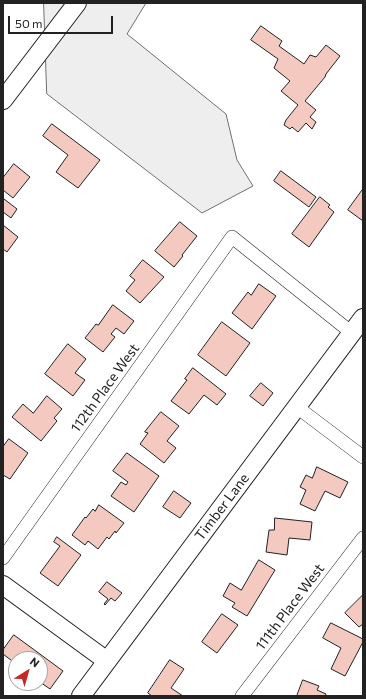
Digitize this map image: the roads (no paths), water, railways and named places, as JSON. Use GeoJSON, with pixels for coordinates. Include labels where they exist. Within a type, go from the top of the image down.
{"type":"FeatureCollection","features":[{"type":"Feature","properties":{"kind":"street"},"geometry":{"type":"LineString","coordinates":[[3,100],[77,3]]}},
{"type":"Feature","properties":{"kind":"street","name":"112th Place West"},"geometry":{"type":"LineString","coordinates":[[3,558],[232,237],[352,333]]}},
{"type":"Feature","properties":{"kind":"street","name":"Timber Lane"},"geometry":{"type":"LineString","coordinates":[[81,696],[363,318]]}},
{"type":"Feature","properties":{"kind":"street"},"geometry":{"type":"LineString","coordinates":[[297,407],[363,456]]}},
{"type":"Feature","properties":{"kind":"street","name":"111th Place West"},"geometry":{"type":"LineString","coordinates":[[242,696],[363,538]]}},
{"type":"Feature","properties":{"kind":"street"},"geometry":{"type":"LineString","coordinates":[[3,585],[107,661]]}}]}
